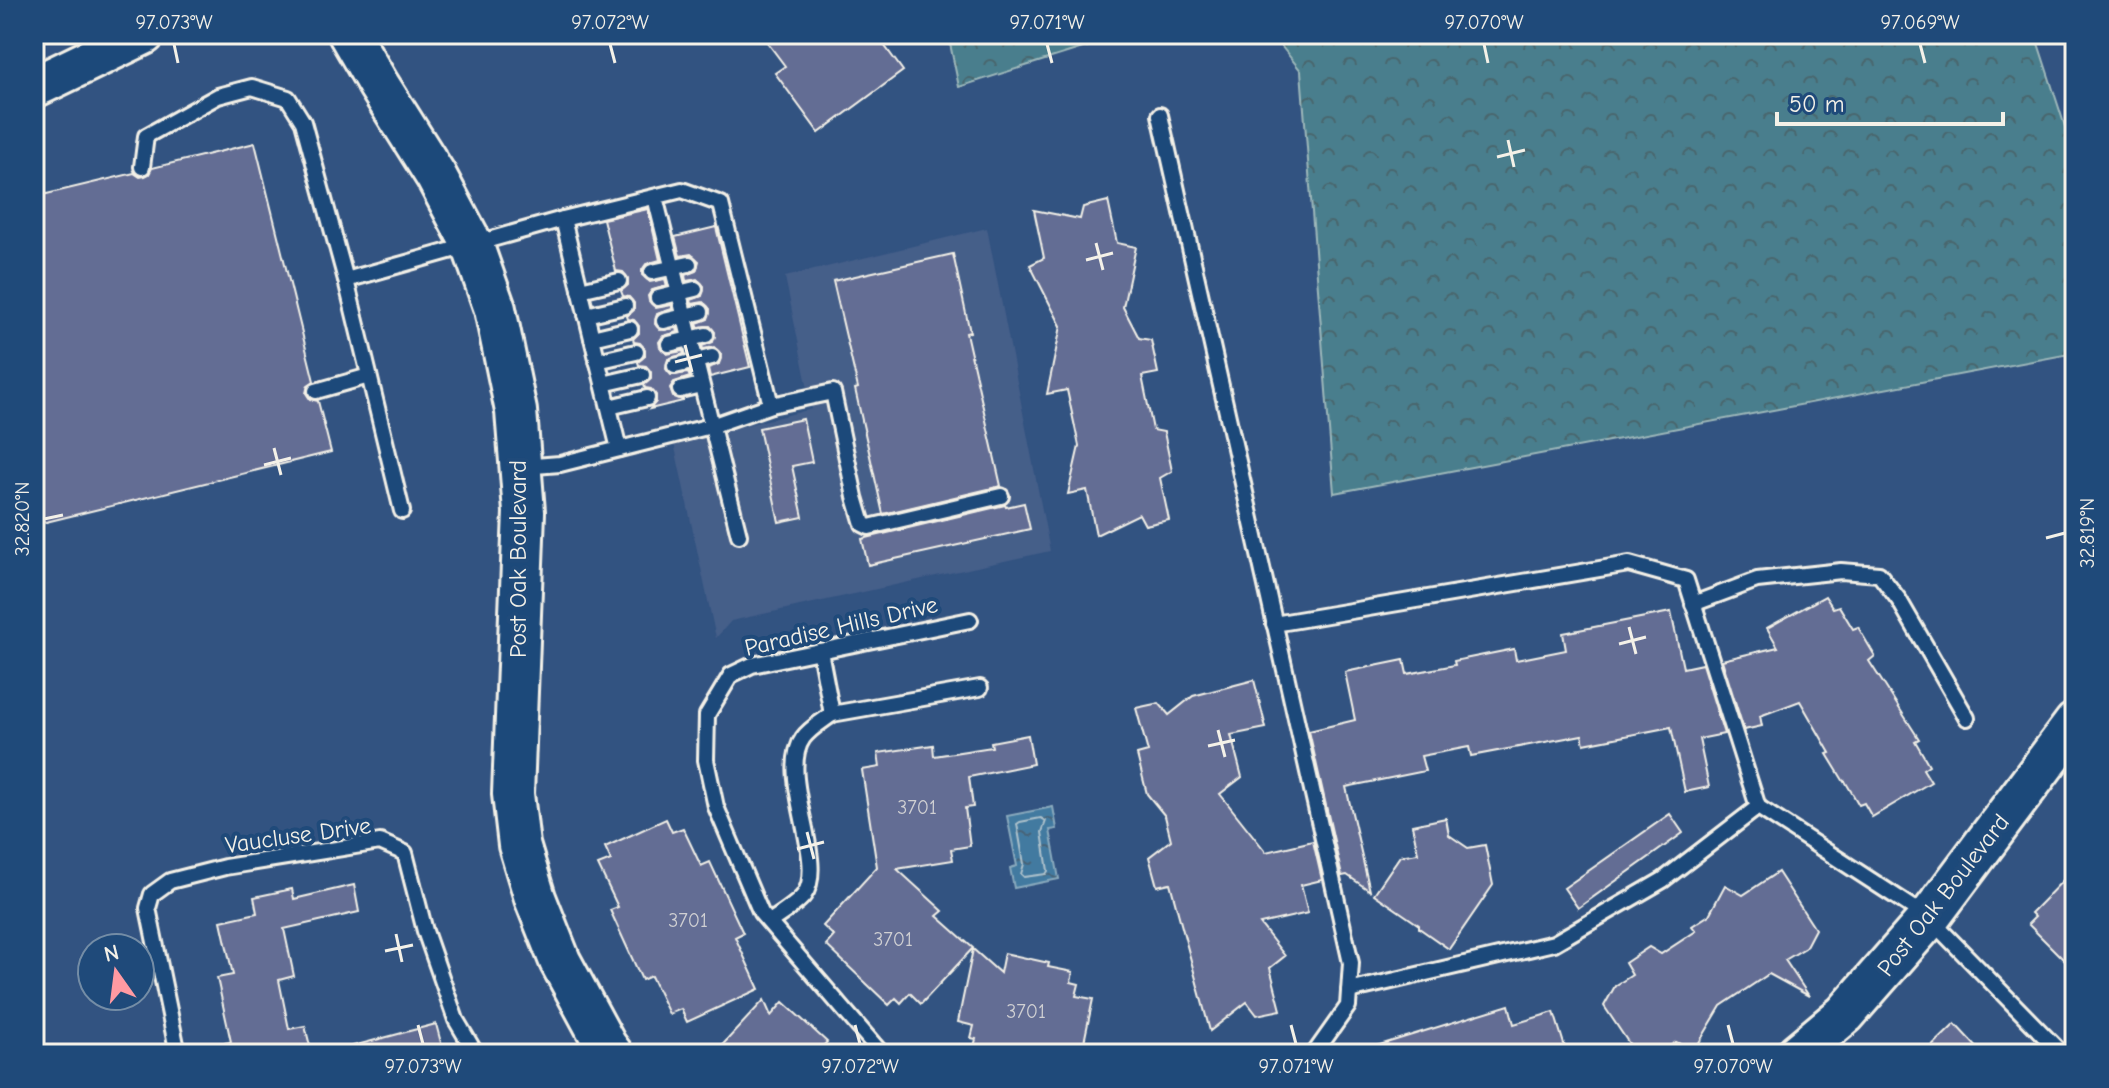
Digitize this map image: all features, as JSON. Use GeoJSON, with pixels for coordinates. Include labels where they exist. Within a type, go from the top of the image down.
{"type":"FeatureCollection","features":[{"type":"Feature","properties":{"kind":"street"},"geometry":{"type":"LineString","coordinates":[[34,87],[144,34]]}},
{"type":"Feature","properties":{"kind":"street","name":"Post Oak Boulevard"},"geometry":{"type":"LineString","coordinates":[[349,34],[436,176],[472,244],[495,309],[516,411],[524,512],[513,794],[519,845],[535,898],[560,961],[612,1054]]}},
{"type":"Feature","properties":{"kind":"street","name":"Post Oak Boulevard"},"geometry":{"type":"LineString","coordinates":[[1797,1054],[1845,1014],[1929,918],[2075,723]]}},
{"type":"Feature","properties":{"kind":"lane"},"geometry":{"type":"LineString","coordinates":[[142,167],[146,136],[218,96],[252,87],[288,98],[303,122],[346,280],[402,511]]}},
{"type":"Feature","properties":{"kind":"lane"},"geometry":{"type":"LineString","coordinates":[[1160,115],[1351,963],[1348,1006],[1314,1054]]}},
{"type":"Feature","properties":{"kind":"lane"},"geometry":{"type":"LineString","coordinates":[[346,280],[563,219],[682,190],[721,204],[728,254],[745,325],[771,405]]}},
{"type":"Feature","properties":{"kind":"lane"},"geometry":{"type":"LineString","coordinates":[[655,197],[739,535]]}},
{"type":"Feature","properties":{"kind":"lane"},"geometry":{"type":"LineString","coordinates":[[563,219],[619,449]]}},
{"type":"Feature","properties":{"kind":"lane"},"geometry":{"type":"LineString","coordinates":[[652,272],[689,264]]}},
{"type":"Feature","properties":{"kind":"lane"},"geometry":{"type":"LineString","coordinates":[[580,290],[619,281]]}},
{"type":"Feature","properties":{"kind":"lane"},"geometry":{"type":"LineString","coordinates":[[658,298],[695,289]]}},
{"type":"Feature","properties":{"kind":"lane"},"geometry":{"type":"LineString","coordinates":[[586,315],[625,306]]}},
{"type":"Feature","properties":{"kind":"lane"},"geometry":{"type":"LineString","coordinates":[[664,321],[701,312]]}},
{"type":"Feature","properties":{"kind":"lane"},"geometry":{"type":"LineString","coordinates":[[592,338],[630,329]]}},
{"type":"Feature","properties":{"kind":"lane"},"geometry":{"type":"LineString","coordinates":[[669,344],[706,335]]}},
{"type":"Feature","properties":{"kind":"lane"},"geometry":{"type":"LineString","coordinates":[[597,361],[636,352]]}},
{"type":"Feature","properties":{"kind":"lane"},"geometry":{"type":"LineString","coordinates":[[675,366],[712,357]]}},
{"type":"Feature","properties":{"kind":"lane"},"geometry":{"type":"LineString","coordinates":[[603,384],[642,375]]}},
{"type":"Feature","properties":{"kind":"lane"},"geometry":{"type":"LineString","coordinates":[[316,391],[369,376]]}},
{"type":"Feature","properties":{"kind":"lane"},"geometry":{"type":"LineString","coordinates":[[680,390],[701,385]]}},
{"type":"Feature","properties":{"kind":"lane"},"geometry":{"type":"LineString","coordinates":[[521,467],[560,464],[711,426],[771,405],[833,392],[863,524],[869,527],[1001,496]]}},
{"type":"Feature","properties":{"kind":"lane"},"geometry":{"type":"LineString","coordinates":[[609,407],[647,398]]}},
{"type":"Feature","properties":{"kind":"lane"},"geometry":{"type":"LineString","coordinates":[[1274,624],[1629,564],[1686,580],[1758,807],[1929,918],[2062,1054]]}},
{"type":"Feature","properties":{"kind":"lane"},"geometry":{"type":"LineString","coordinates":[[1693,604],[1757,580],[1841,571],[1879,574],[1899,600],[1967,718]]}},
{"type":"Feature","properties":{"kind":"lane","name":"Paradise Hills Drive"},"geometry":{"type":"LineString","coordinates":[[882,1054],[761,913],[716,807],[706,760],[707,715],[731,675],[752,665],[970,620]]}},
{"type":"Feature","properties":{"kind":"lane"},"geometry":{"type":"LineString","coordinates":[[820,651],[832,714]]}},
{"type":"Feature","properties":{"kind":"lane"},"geometry":{"type":"LineString","coordinates":[[770,922],[805,895],[811,875],[796,778],[795,753],[804,736],[832,714],[980,688]]}},
{"type":"Feature","properties":{"kind":"lane"},"geometry":{"type":"LineString","coordinates":[[1349,991],[1554,943],[1663,880],[1758,807]]}},
{"type":"Feature","properties":{"kind":"lane","name":"Vaucluse Drive"},"geometry":{"type":"LineString","coordinates":[[178,1054],[148,908],[152,894],[170,881],[225,867],[380,842],[405,853],[425,931],[456,1020],[476,1054]]}},
{"type":"Feature","properties":{"kind":"shaded area"},"geometry":{"type":"Polygon","coordinates":[[[987,228],[1050,551],[731,621],[716,638],[674,443],[812,409],[785,277],[987,228]]]}},
{"type":"Feature","properties":{"kind":"green space"},"geometry":{"type":"Polygon","coordinates":[[[948,34],[1127,34],[959,87],[948,34]]]}},
{"type":"Feature","properties":{"kind":"green space"},"geometry":{"type":"Polygon","coordinates":[[[1266,34],[2035,34],[2070,142],[2075,143],[2075,353],[1334,493],[1301,71],[1274,37],[1266,34]]]}},
{"type":"Feature","properties":{"kind":"water"},"geometry":{"type":"Polygon","coordinates":[[[1053,807],[1057,829],[1050,830],[1059,879],[1014,888],[1010,868],[1017,866],[1007,816],[1053,807]]]}},
{"type":"Feature","properties":{"kind":"building"},"geometry":{"type":"Polygon","coordinates":[[[761,34],[876,34],[903,71],[819,133],[775,73],[785,66],[761,34]]]}},
{"type":"Feature","properties":{"kind":"building"},"geometry":{"type":"Polygon","coordinates":[[[255,143],[314,381],[308,385],[306,393],[310,399],[318,401],[331,452],[34,525],[34,197],[134,173],[145,176],[152,168],[255,143]]]}},
{"type":"Feature","properties":{"kind":"building"},"geometry":{"type":"Polygon","coordinates":[[[1108,201],[1117,243],[1136,247],[1123,307],[1139,338],[1151,340],[1158,373],[1142,376],[1153,430],[1164,432],[1172,471],[1160,478],[1169,520],[1145,525],[1139,514],[1096,535],[1087,490],[1068,494],[1079,446],[1067,390],[1047,394],[1061,326],[1030,265],[1044,258],[1034,210],[1080,219],[1083,207],[1108,201]]]}},
{"type":"Feature","properties":{"kind":"building"},"geometry":{"type":"Polygon","coordinates":[[[648,209],[660,260],[646,264],[642,275],[650,282],[665,279],[667,286],[652,290],[649,301],[656,308],[672,305],[672,309],[657,314],[655,324],[660,330],[677,328],[678,332],[663,336],[660,347],[667,354],[683,351],[684,354],[668,359],[666,369],[671,375],[688,373],[690,377],[674,382],[670,388],[673,397],[683,401],[650,409],[656,402],[656,395],[644,385],[651,379],[651,372],[646,366],[639,365],[638,362],[645,356],[645,349],[634,342],[639,326],[627,316],[634,310],[634,303],[621,291],[628,285],[628,278],[623,272],[616,271],[603,219],[648,209]]]}},
{"type":"Feature","properties":{"kind":"building"},"geometry":{"type":"Polygon","coordinates":[[[716,227],[750,367],[710,377],[708,368],[719,364],[721,354],[714,347],[703,349],[702,346],[713,342],[715,332],[710,326],[698,327],[697,323],[708,319],[710,309],[703,302],[692,304],[691,300],[702,296],[704,286],[697,279],[686,281],[685,275],[696,271],[699,261],[691,254],[680,256],[675,237],[716,227]]]}},
{"type":"Feature","properties":{"kind":"building"},"geometry":{"type":"Polygon","coordinates":[[[953,254],[970,332],[966,333],[1001,486],[883,514],[833,281],[953,254]]]}},
{"type":"Feature","properties":{"kind":"building"},"geometry":{"type":"Polygon","coordinates":[[[803,419],[812,462],[792,466],[803,517],[779,522],[759,428],[803,419]]]}},
{"type":"Feature","properties":{"kind":"building"},"geometry":{"type":"Polygon","coordinates":[[[1024,503],[1030,529],[868,565],[862,539],[1024,503]]]}},
{"type":"Feature","properties":{"kind":"building"},"geometry":{"type":"Polygon","coordinates":[[[1825,596],[1833,608],[1839,606],[1853,629],[1858,627],[1875,656],[1869,661],[1919,739],[1915,741],[1929,765],[1923,769],[1931,782],[1872,817],[1864,803],[1859,805],[1844,782],[1800,701],[1760,716],[1762,726],[1744,730],[1722,660],[1778,647],[1767,628],[1825,596]]]}},
{"type":"Feature","properties":{"kind":"building"},"geometry":{"type":"Polygon","coordinates":[[[1671,612],[1683,668],[1702,664],[1724,734],[1699,739],[1709,787],[1685,792],[1671,727],[1584,744],[1582,735],[1471,756],[1469,747],[1421,756],[1425,771],[1346,787],[1370,891],[1347,875],[1342,876],[1309,731],[1355,720],[1345,672],[1404,660],[1407,674],[1514,649],[1516,660],[1566,650],[1563,633],[1671,612]]]}},
{"type":"Feature","properties":{"kind":"building"},"geometry":{"type":"Polygon","coordinates":[[[1254,680],[1266,728],[1231,735],[1242,777],[1220,794],[1266,852],[1313,841],[1322,880],[1301,885],[1308,913],[1260,924],[1285,956],[1270,968],[1281,1010],[1257,1015],[1247,1002],[1210,1031],[1170,883],[1157,886],[1149,857],[1171,840],[1165,816],[1147,794],[1137,755],[1148,752],[1136,708],[1159,703],[1169,715],[1193,696],[1254,680]]]}},
{"type":"Feature","properties":{"kind":"building"},"geometry":{"type":"Polygon","coordinates":[[[1028,735],[1033,764],[969,777],[973,807],[965,808],[970,846],[951,849],[953,860],[897,869],[943,911],[937,916],[973,948],[921,1004],[910,993],[901,1003],[896,998],[889,1005],[826,945],[834,936],[823,926],[877,867],[862,770],[880,767],[878,753],[933,745],[934,756],[992,747],[991,742],[1028,735]]]}},
{"type":"Feature","properties":{"kind":"building"},"geometry":{"type":"Polygon","coordinates":[[[1670,814],[1683,833],[1578,908],[1564,888],[1670,814]]]}},
{"type":"Feature","properties":{"kind":"building"},"geometry":{"type":"Polygon","coordinates":[[[1446,818],[1449,835],[1468,848],[1485,845],[1493,885],[1449,949],[1374,894],[1400,856],[1418,853],[1412,825],[1446,818]]]}},
{"type":"Feature","properties":{"kind":"building"},"geometry":{"type":"Polygon","coordinates":[[[666,819],[672,832],[683,828],[701,866],[710,862],[743,933],[735,937],[759,989],[687,1022],[681,1009],[669,1014],[651,976],[642,980],[610,910],[618,907],[598,865],[611,860],[605,847],[666,819]]]}},
{"type":"Feature","properties":{"kind":"building"},"geometry":{"type":"Polygon","coordinates":[[[2075,868],[2075,971],[2028,924],[2035,917],[2031,913],[2075,868]]]}},
{"type":"Feature","properties":{"kind":"building"},"geometry":{"type":"Polygon","coordinates":[[[1778,872],[1815,929],[1805,948],[1785,960],[1809,996],[1769,974],[1721,1006],[1694,1051],[1676,1042],[1658,1054],[1636,1054],[1604,1006],[1615,986],[1632,975],[1625,963],[1649,947],[1661,954],[1696,931],[1692,926],[1709,915],[1725,885],[1743,895],[1778,872]]]}},
{"type":"Feature","properties":{"kind":"building"},"geometry":{"type":"Polygon","coordinates":[[[354,885],[359,912],[284,929],[294,976],[279,980],[289,1029],[305,1026],[312,1054],[225,1054],[224,1043],[231,1042],[217,978],[233,975],[221,921],[257,913],[254,897],[292,889],[294,899],[354,885]]]}},
{"type":"Feature","properties":{"kind":"building"},"geometry":{"type":"Polygon","coordinates":[[[973,949],[1000,973],[1004,953],[1073,972],[1071,982],[1079,984],[1076,996],[1093,999],[1082,1052],[1060,1047],[1058,1054],[1009,1054],[974,1047],[976,1039],[971,1038],[974,1026],[958,1022],[973,949]]]}},
{"type":"Feature","properties":{"kind":"building"},"geometry":{"type":"Polygon","coordinates":[[[764,1000],[771,1016],[783,1002],[827,1042],[816,1054],[714,1054],[764,1000]]]}},
{"type":"Feature","properties":{"kind":"building"},"geometry":{"type":"Polygon","coordinates":[[[1509,1005],[1514,1024],[1554,1012],[1567,1054],[1371,1054],[1370,1048],[1509,1005]]]}},
{"type":"Feature","properties":{"kind":"building"},"geometry":{"type":"Polygon","coordinates":[[[436,1024],[444,1054],[354,1054],[353,1046],[436,1024]]]}},
{"type":"Feature","properties":{"kind":"building"},"geometry":{"type":"Polygon","coordinates":[[[1955,1024],[1983,1054],[1924,1054],[1955,1024]]]}}]}
